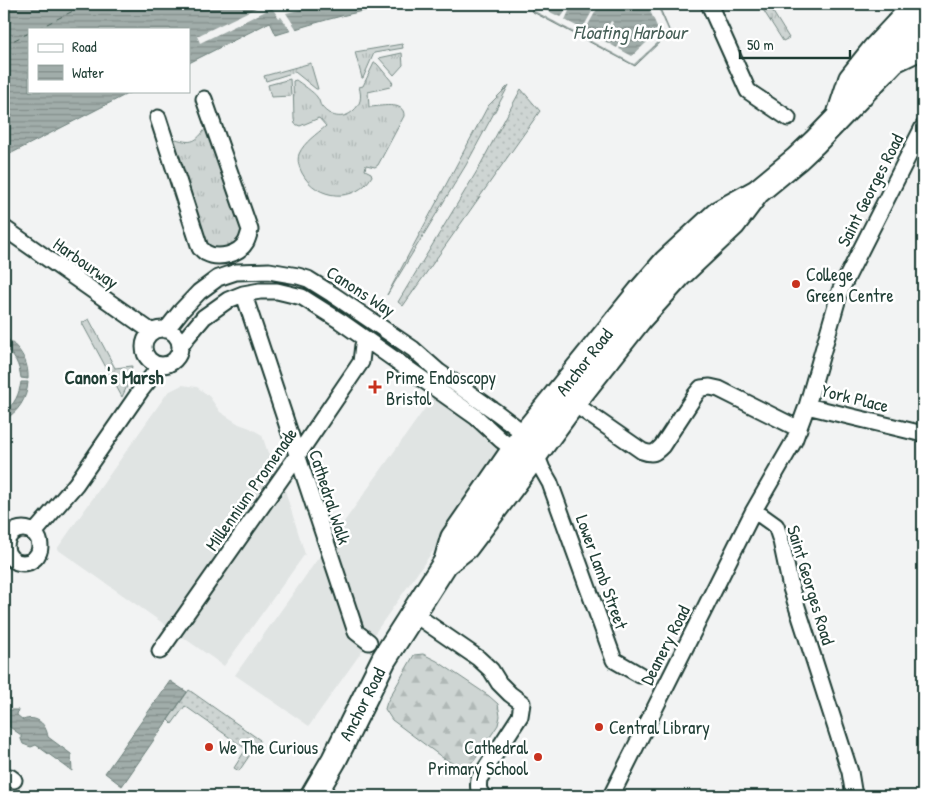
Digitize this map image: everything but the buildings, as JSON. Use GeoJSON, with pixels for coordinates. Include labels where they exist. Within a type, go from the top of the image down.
{"type":"FeatureCollection","features":[{"type":"Feature","properties":{"kind":"main road"},"geometry":{"type":"LineString","coordinates":[[839,117],[851,79],[917,4]]}},
{"type":"Feature","properties":{"kind":"main road"},"geometry":{"type":"LineString","coordinates":[[894,60],[914,30],[923,21]]}},
{"type":"Feature","properties":{"kind":"main road","name":"Anchor Road"},"geometry":{"type":"LineString","coordinates":[[313,796],[334,760],[384,659],[446,562],[466,547],[640,292],[666,262],[719,213],[757,192],[797,160],[894,60],[923,46]]}},
{"type":"Feature","properties":{"kind":"main road","name":"Anchor Road"},"geometry":{"type":"LineString","coordinates":[[529,454],[573,403],[640,318],[680,275],[733,224],[757,192]]}},
{"type":"Feature","properties":{"kind":"street"},"geometry":{"type":"LineString","coordinates":[[709,4],[748,91],[788,118]]}},
{"type":"Feature","properties":{"kind":"street"},"geometry":{"type":"LineString","coordinates":[[158,118],[200,248],[207,253],[231,259],[247,241],[250,230],[204,99]]}},
{"type":"Feature","properties":{"kind":"street","name":"Saint Georges Road"},"geometry":{"type":"LineString","coordinates":[[854,796],[850,772],[791,588],[776,526],[753,512],[799,429],[840,291],[923,127]]}},
{"type":"Feature","properties":{"kind":"street","name":"Harbourway"},"geometry":{"type":"LineString","coordinates":[[4,228],[155,335]]}},
{"type":"Feature","properties":{"kind":"street","name":"Harbourway"},"geometry":{"type":"LineString","coordinates":[[4,238],[26,243]]}},
{"type":"Feature","properties":{"kind":"street","name":"Canons Way"},"geometry":{"type":"LineString","coordinates":[[155,335],[199,292],[218,278],[236,272],[269,271],[308,279],[413,349],[439,372],[496,412],[529,454]]}},
{"type":"Feature","properties":{"kind":"street","name":"Canons Way"},"geometry":{"type":"LineString","coordinates":[[155,363],[172,362],[187,337],[204,317],[228,300],[243,294],[260,291],[302,297],[340,321],[476,417],[501,440],[529,454]]}},
{"type":"Feature","properties":{"kind":"street","name":"Cathedral Walk"},"geometry":{"type":"LineString","coordinates":[[246,301],[356,632],[369,642]]}},
{"type":"Feature","properties":{"kind":"street"},"geometry":{"type":"LineString","coordinates":[[34,533],[76,484],[141,390],[155,363],[146,355],[144,350],[155,335],[172,332],[179,341],[180,347]]}},
{"type":"Feature","properties":{"kind":"street","name":"Millennium Promenade"},"geometry":{"type":"LineString","coordinates":[[160,651],[361,362],[363,345]]}},
{"type":"Feature","properties":{"kind":"street"},"geometry":{"type":"LineString","coordinates":[[573,403],[642,452],[650,454],[656,452],[662,446],[701,388],[719,389],[799,429]]}},
{"type":"Feature","properties":{"kind":"street","name":"York Place"},"geometry":{"type":"LineString","coordinates":[[807,406],[923,434]]}},
{"type":"Feature","properties":{"kind":"street","name":"Lower Lamb Street"},"geometry":{"type":"LineString","coordinates":[[529,454],[550,483],[614,660],[640,675]]}},
{"type":"Feature","properties":{"kind":"street","name":"Deanery Road"},"geometry":{"type":"LineString","coordinates":[[617,794],[662,693],[753,512]]}},
{"type":"Feature","properties":{"kind":"street"},"geometry":{"type":"LineString","coordinates":[[414,614],[478,658],[491,670],[510,694],[522,703],[520,716],[479,779],[478,788],[483,796]]}},
{"type":"Feature","properties":{"kind":"shaded area"},"geometry":{"type":"Polygon","coordinates":[[[182,385],[197,387],[209,396],[220,412],[262,435],[268,453],[280,462],[286,494],[305,554],[224,666],[57,549],[168,392],[182,385]]]}},
{"type":"Feature","properties":{"kind":"shaded area"},"geometry":{"type":"Polygon","coordinates":[[[433,397],[506,448],[309,726],[235,675],[433,397]]]}},
{"type":"Feature","properties":{"kind":"green space"},"geometry":{"type":"Polygon","coordinates":[[[768,4],[789,38],[783,41],[760,5],[768,4]]]}},
{"type":"Feature","properties":{"kind":"green space"},"geometry":{"type":"Polygon","coordinates":[[[402,44],[403,48],[374,53],[362,78],[355,52],[402,44]]]}},
{"type":"Feature","properties":{"kind":"green space"},"geometry":{"type":"Polygon","coordinates":[[[402,53],[403,65],[394,75],[379,58],[402,53]]]}},
{"type":"Feature","properties":{"kind":"green space"},"geometry":{"type":"Polygon","coordinates":[[[311,63],[318,89],[295,72],[266,81],[264,76],[311,63]]]}},
{"type":"Feature","properties":{"kind":"green space"},"geometry":{"type":"Polygon","coordinates":[[[374,63],[378,65],[393,83],[390,87],[368,92],[369,107],[396,106],[403,111],[404,116],[378,165],[375,167],[366,165],[365,170],[371,173],[372,176],[365,185],[347,194],[336,195],[326,193],[308,182],[301,171],[298,159],[304,146],[326,126],[319,118],[300,126],[295,124],[293,81],[296,80],[313,93],[318,98],[321,106],[329,113],[345,116],[358,106],[361,97],[359,87],[363,86],[374,63]]]}},
{"type":"Feature","properties":{"kind":"green space"},"geometry":{"type":"Polygon","coordinates":[[[290,79],[291,96],[271,97],[268,85],[290,79]]]}},
{"type":"Feature","properties":{"kind":"green space"},"geometry":{"type":"Polygon","coordinates":[[[509,85],[466,165],[387,295],[488,106],[509,85]]]}},
{"type":"Feature","properties":{"kind":"green space"},"geometry":{"type":"Polygon","coordinates":[[[521,89],[540,111],[403,306],[398,302],[477,171],[521,89]]]}},
{"type":"Feature","properties":{"kind":"green space"},"geometry":{"type":"Polygon","coordinates":[[[206,128],[211,132],[244,230],[237,244],[219,249],[208,245],[204,241],[173,142],[176,139],[193,141],[206,128]]]}},
{"type":"Feature","properties":{"kind":"green space"},"geometry":{"type":"Polygon","coordinates":[[[89,319],[115,368],[132,366],[129,382],[122,397],[82,323],[89,319]]]}},
{"type":"Feature","properties":{"kind":"green space"},"geometry":{"type":"Polygon","coordinates":[[[423,654],[437,661],[498,704],[500,716],[498,725],[474,761],[466,765],[454,764],[443,758],[392,720],[385,709],[387,702],[414,655],[423,654]]]}},
{"type":"Feature","properties":{"kind":"green space"},"geometry":{"type":"Polygon","coordinates":[[[189,690],[260,740],[239,771],[234,768],[246,749],[185,706],[172,724],[168,720],[189,690]]]}},
{"type":"Feature","properties":{"kind":"water"},"geometry":{"type":"Polygon","coordinates":[[[4,4],[413,4],[361,11],[276,35],[270,22],[190,62],[190,28],[28,28],[28,92],[131,92],[4,157],[4,4]]]}},
{"type":"Feature","properties":{"kind":"water","name":"Floating Harbour"},"geometry":{"type":"Polygon","coordinates":[[[535,4],[658,4],[670,32],[635,66],[531,11],[535,4]]]}},
{"type":"Feature","properties":{"kind":"water"},"geometry":{"type":"Polygon","coordinates":[[[4,337],[18,349],[25,360],[28,379],[21,378],[16,361],[4,347],[4,337]]]}},
{"type":"Feature","properties":{"kind":"water"},"geometry":{"type":"Polygon","coordinates":[[[21,382],[28,382],[24,399],[14,413],[4,420],[4,411],[16,399],[21,382]]]}},
{"type":"Feature","properties":{"kind":"water"},"geometry":{"type":"Polygon","coordinates":[[[170,681],[187,692],[122,786],[105,773],[170,681]]]}},
{"type":"Feature","properties":{"kind":"water"},"geometry":{"type":"Polygon","coordinates":[[[4,710],[18,710],[17,715],[23,720],[36,719],[40,721],[48,737],[71,754],[72,771],[36,745],[31,747],[23,744],[21,735],[4,723],[4,710]]]}},
{"type":"Feature","properties":{"kind":"pier"},"geometry":{"type":"Polygon","coordinates":[[[264,4],[283,4],[286,9],[293,7],[294,4],[325,4],[286,13],[297,30],[292,32],[272,8],[200,43],[197,36],[264,4]]]}},
{"type":"Feature","properties":{"kind":"pier"},"geometry":{"type":"Polygon","coordinates":[[[536,4],[544,4],[542,8],[560,17],[569,4],[572,4],[565,20],[582,29],[595,6],[598,7],[586,31],[601,39],[611,21],[613,22],[604,41],[617,48],[627,29],[629,31],[619,49],[632,56],[659,31],[647,4],[656,4],[669,32],[634,64],[533,10],[536,4]]]}},
{"type":"Feature","properties":{"kind":"ferry route"},"geometry":{"type":"LineString","coordinates":[[39,28],[87,4]]}},
{"type":"Feature","properties":{"kind":"ferry route"},"geometry":{"type":"LineString","coordinates":[[4,45],[28,33]]}},
{"type":"Feature","properties":{"kind":"place","name":"College Green Centre"},"geometry":{"type":"Point","coordinates":[796,284]}},
{"type":"Feature","properties":{"kind":"place","name":"Prime Endoscopy Bristol"},"geometry":{"type":"Point","coordinates":[375,387]}},
{"type":"Feature","properties":{"kind":"place","name":"Central Library"},"geometry":{"type":"Point","coordinates":[599,727]}},
{"type":"Feature","properties":{"kind":"place","name":"We The Curious"},"geometry":{"type":"Point","coordinates":[209,747]}},
{"type":"Feature","properties":{"kind":"place","name":"Cathedral Primary School"},"geometry":{"type":"Point","coordinates":[538,757]}},
{"type":"Feature","properties":{"kind":"district","name":"Canon's Marsh"},"geometry":{"type":"Point","coordinates":[114,377]}}]}
